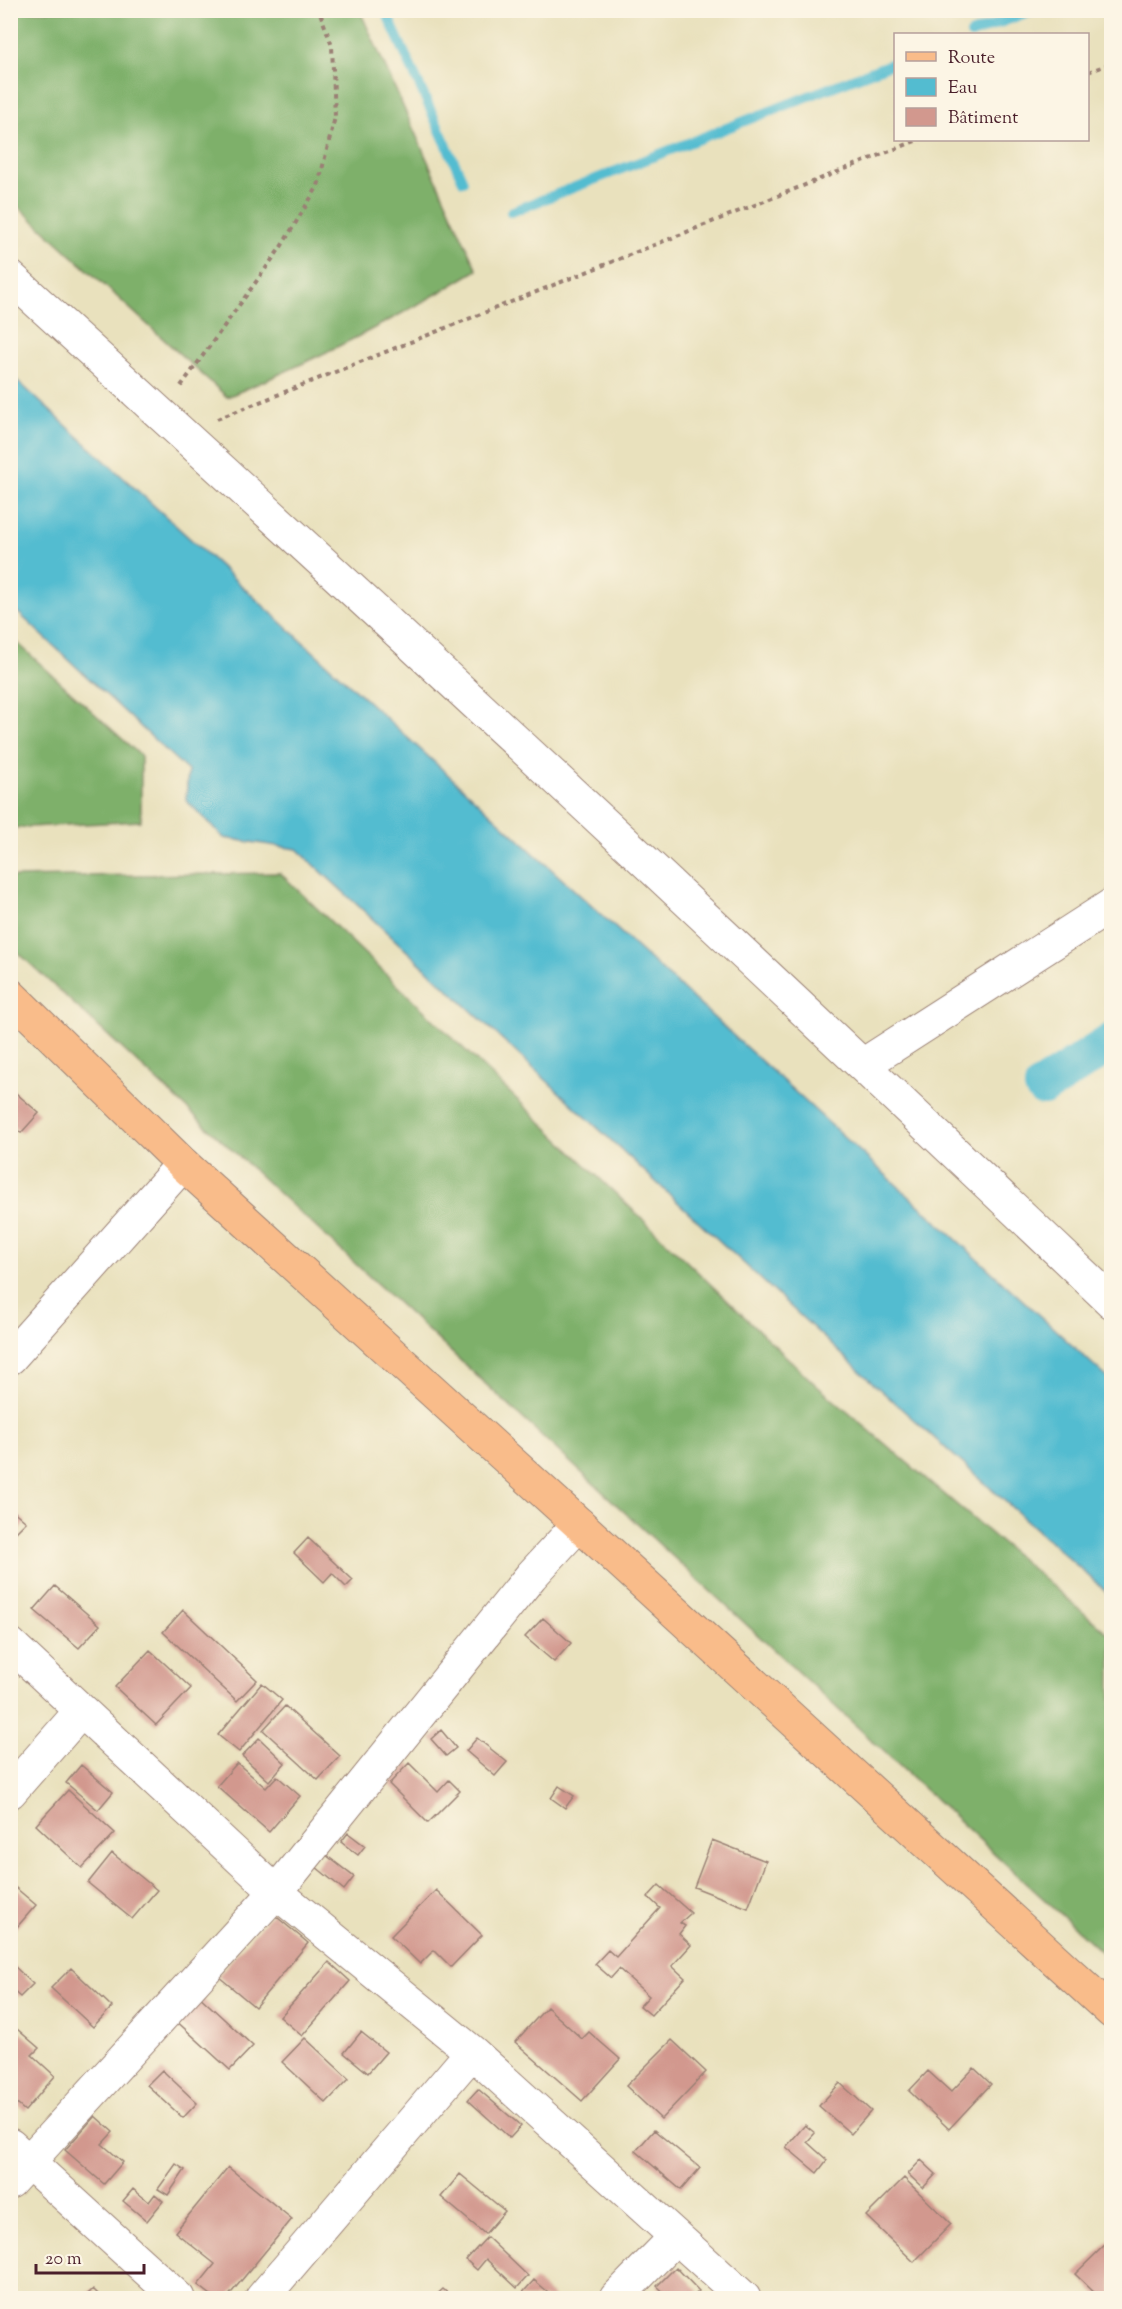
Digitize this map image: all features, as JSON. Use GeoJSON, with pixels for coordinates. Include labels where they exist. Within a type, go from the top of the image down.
{"type":"FeatureCollection","features":[{"type":"Feature","properties":{"kind":"main road"},"geometry":{"type":"LineString","coordinates":[[10,995],[183,1164],[1112,2012]]}},
{"type":"Feature","properties":{"kind":"street"},"geometry":{"type":"LineString","coordinates":[[10,277],[171,423],[863,1065],[1112,1302]]}},
{"type":"Feature","properties":{"kind":"street"},"geometry":{"type":"LineString","coordinates":[[863,1065],[1112,905]]}},
{"type":"Feature","properties":{"kind":"street"},"geometry":{"type":"LineString","coordinates":[[10,1358],[183,1164]]}},
{"type":"Feature","properties":{"kind":"street"},"geometry":{"type":"LineString","coordinates":[[178,2298],[17,2163],[276,1892],[531,1576],[579,1524]]}},
{"type":"Feature","properties":{"kind":"street"},"geometry":{"type":"LineString","coordinates":[[10,1644],[276,1892],[472,2052],[744,2298]]}},
{"type":"Feature","properties":{"kind":"street"},"geometry":{"type":"LineString","coordinates":[[10,1792],[81,1711]]}},
{"type":"Feature","properties":{"kind":"street"},"geometry":{"type":"LineString","coordinates":[[262,2298],[472,2052]]}},
{"type":"Feature","properties":{"kind":"street"},"geometry":{"type":"LineString","coordinates":[[616,2298],[676,2237]]}},
{"type":"Feature","properties":{"kind":"path"},"geometry":{"type":"LineString","coordinates":[[171,423],[318,186],[335,117],[332,46],[319,10]]}},
{"type":"Feature","properties":{"kind":"path"},"geometry":{"type":"LineString","coordinates":[[1089,72],[1112,63]]}},
{"type":"Feature","properties":{"kind":"path"},"geometry":{"type":"LineString","coordinates":[[171,423],[915,141]]}},
{"type":"Feature","properties":{"kind":"green space"},"geometry":{"type":"Polygon","coordinates":[[[10,11],[360,11],[477,270],[354,338],[227,397],[11,200],[10,11]]]}},
{"type":"Feature","properties":{"kind":"green space"},"geometry":{"type":"Polygon","coordinates":[[[11,637],[141,756],[141,821],[11,828],[11,637]]]}},
{"type":"Feature","properties":{"kind":"green space"},"geometry":{"type":"Polygon","coordinates":[[[280,873],[816,1385],[1111,1636],[1111,1961],[11,946],[11,877],[280,873]]]}},
{"type":"Feature","properties":{"kind":"water"},"geometry":{"type":"Polygon","coordinates":[[[11,375],[1111,1381],[1111,1596],[875,1385],[297,849],[224,838],[186,800],[188,771],[11,606],[11,375]]]}},
{"type":"Feature","properties":{"kind":"building"},"geometry":{"type":"Polygon","coordinates":[[[10,1088],[39,1113],[21,1133],[10,1124],[10,1088]]]}},
{"type":"Feature","properties":{"kind":"building"},"geometry":{"type":"Polygon","coordinates":[[[10,1508],[26,1522],[15,1533],[10,1529],[10,1508]]]}},
{"type":"Feature","properties":{"kind":"building"},"geometry":{"type":"Polygon","coordinates":[[[308,1538],[353,1580],[346,1587],[332,1573],[324,1582],[294,1553],[308,1538]]]}},
{"type":"Feature","properties":{"kind":"building"},"geometry":{"type":"Polygon","coordinates":[[[55,1586],[100,1625],[79,1648],[34,1610],[55,1586]]]}},
{"type":"Feature","properties":{"kind":"building"},"geometry":{"type":"Polygon","coordinates":[[[183,1610],[257,1680],[237,1701],[163,1632],[183,1610]]]}},
{"type":"Feature","properties":{"kind":"building"},"geometry":{"type":"Polygon","coordinates":[[[543,1618],[571,1643],[554,1662],[525,1637],[543,1618]]]}},
{"type":"Feature","properties":{"kind":"building"},"geometry":{"type":"Polygon","coordinates":[[[150,1650],[191,1688],[156,1725],[115,1687],[150,1650]]]}},
{"type":"Feature","properties":{"kind":"building"},"geometry":{"type":"Polygon","coordinates":[[[262,1683],[282,1700],[239,1752],[218,1735],[262,1683]]]}},
{"type":"Feature","properties":{"kind":"building"},"geometry":{"type":"Polygon","coordinates":[[[285,1706],[340,1756],[318,1780],[263,1730],[285,1706]]]}},
{"type":"Feature","properties":{"kind":"building"},"geometry":{"type":"Polygon","coordinates":[[[441,1730],[456,1748],[446,1756],[431,1739],[441,1730]]]}},
{"type":"Feature","properties":{"kind":"building"},"geometry":{"type":"Polygon","coordinates":[[[259,1738],[285,1763],[269,1781],[242,1756],[259,1738]]]}},
{"type":"Feature","properties":{"kind":"building"},"geometry":{"type":"Polygon","coordinates":[[[477,1738],[507,1762],[495,1776],[466,1751],[477,1738]]]}},
{"type":"Feature","properties":{"kind":"building"},"geometry":{"type":"Polygon","coordinates":[[[237,1763],[266,1788],[277,1776],[300,1796],[269,1832],[217,1786],[237,1763]]]}},
{"type":"Feature","properties":{"kind":"building"},"geometry":{"type":"Polygon","coordinates":[[[409,1763],[438,1792],[449,1780],[460,1791],[428,1823],[389,1784],[409,1763]]]}},
{"type":"Feature","properties":{"kind":"building"},"geometry":{"type":"Polygon","coordinates":[[[81,1765],[113,1792],[98,1810],[66,1783],[81,1765]]]}},
{"type":"Feature","properties":{"kind":"building"},"geometry":{"type":"Polygon","coordinates":[[[559,1786],[574,1796],[565,1808],[551,1798],[559,1786]]]}},
{"type":"Feature","properties":{"kind":"building"},"geometry":{"type":"Polygon","coordinates":[[[68,1790],[115,1833],[82,1868],[36,1825],[68,1790]]]}},
{"type":"Feature","properties":{"kind":"building"},"geometry":{"type":"Polygon","coordinates":[[[348,1833],[365,1846],[358,1855],[341,1842],[348,1833]]]}},
{"type":"Feature","properties":{"kind":"building"},"geometry":{"type":"Polygon","coordinates":[[[712,1840],[766,1861],[748,1908],[694,1887],[712,1840]]]}},
{"type":"Feature","properties":{"kind":"building"},"geometry":{"type":"Polygon","coordinates":[[[112,1853],[157,1890],[132,1919],[88,1883],[112,1853]]]}},
{"type":"Feature","properties":{"kind":"building"},"geometry":{"type":"Polygon","coordinates":[[[326,1855],[354,1877],[344,1890],[316,1867],[326,1855]]]}},
{"type":"Feature","properties":{"kind":"building"},"geometry":{"type":"Polygon","coordinates":[[[10,1883],[36,1905],[10,1935],[10,1883]]]}},
{"type":"Feature","properties":{"kind":"building"},"geometry":{"type":"Polygon","coordinates":[[[659,1885],[691,1913],[680,1923],[685,1926],[679,1934],[691,1945],[672,1966],[685,1978],[651,2015],[640,2006],[649,1996],[619,1969],[611,1978],[595,1964],[608,1950],[616,1957],[660,1908],[648,1897],[659,1885]]]}},
{"type":"Feature","properties":{"kind":"building"},"geometry":{"type":"Polygon","coordinates":[[[436,1890],[482,1935],[451,1967],[434,1950],[420,1964],[391,1936],[436,1890]]]}},
{"type":"Feature","properties":{"kind":"building"},"geometry":{"type":"Polygon","coordinates":[[[272,1913],[308,1943],[255,2007],[218,1976],[272,1913]]]}},
{"type":"Feature","properties":{"kind":"building"},"geometry":{"type":"Polygon","coordinates":[[[329,1962],[350,1981],[302,2036],[280,2017],[329,1962]]]}},
{"type":"Feature","properties":{"kind":"building"},"geometry":{"type":"Polygon","coordinates":[[[13,1965],[33,1984],[20,1997],[10,1988],[10,1968],[13,1965]]]}},
{"type":"Feature","properties":{"kind":"building"},"geometry":{"type":"Polygon","coordinates":[[[71,1968],[112,2007],[93,2027],[51,1988],[71,1968]]]}},
{"type":"Feature","properties":{"kind":"building"},"geometry":{"type":"Polygon","coordinates":[[[196,1993],[253,2046],[230,2070],[173,2018],[196,1993]]]}},
{"type":"Feature","properties":{"kind":"building"},"geometry":{"type":"Polygon","coordinates":[[[547,2007],[582,2039],[589,2032],[620,2059],[582,2101],[515,2042],[547,2007]]]}},
{"type":"Feature","properties":{"kind":"building"},"geometry":{"type":"Polygon","coordinates":[[[10,2023],[39,2048],[32,2055],[55,2076],[25,2111],[10,2098],[10,2023]]]}},
{"type":"Feature","properties":{"kind":"building"},"geometry":{"type":"Polygon","coordinates":[[[361,2032],[386,2052],[368,2073],[344,2053],[361,2032]]]}},
{"type":"Feature","properties":{"kind":"building"},"geometry":{"type":"Polygon","coordinates":[[[305,2038],[349,2079],[326,2103],[282,2062],[305,2038]]]}},
{"type":"Feature","properties":{"kind":"building"},"geometry":{"type":"Polygon","coordinates":[[[672,2040],[706,2072],[661,2119],[626,2086],[672,2040]]]}},
{"type":"Feature","properties":{"kind":"building"},"geometry":{"type":"Polygon","coordinates":[[[974,2068],[991,2084],[949,2129],[909,2091],[928,2071],[951,2092],[974,2068]]]}},
{"type":"Feature","properties":{"kind":"building"},"geometry":{"type":"Polygon","coordinates":[[[162,2070],[197,2103],[183,2118],[147,2085],[162,2070]]]}},
{"type":"Feature","properties":{"kind":"building"},"geometry":{"type":"Polygon","coordinates":[[[840,2083],[871,2111],[851,2134],[819,2106],[840,2083]]]}},
{"type":"Feature","properties":{"kind":"building"},"geometry":{"type":"Polygon","coordinates":[[[478,2089],[521,2126],[510,2138],[468,2100],[478,2089]]]}},
{"type":"Feature","properties":{"kind":"building"},"geometry":{"type":"Polygon","coordinates":[[[95,2116],[113,2132],[102,2144],[123,2162],[104,2184],[65,2150],[95,2116]]]}},
{"type":"Feature","properties":{"kind":"building"},"geometry":{"type":"Polygon","coordinates":[[[805,2125],[815,2133],[807,2142],[827,2160],[817,2173],[786,2147],[805,2125]]]}},
{"type":"Feature","properties":{"kind":"building"},"geometry":{"type":"Polygon","coordinates":[[[654,2130],[700,2168],[681,2190],[636,2151],[654,2130]]]}},
{"type":"Feature","properties":{"kind":"building"},"geometry":{"type":"Polygon","coordinates":[[[921,2160],[936,2174],[923,2188],[908,2174],[921,2160]]]}},
{"type":"Feature","properties":{"kind":"building"},"geometry":{"type":"Polygon","coordinates":[[[176,2164],[185,2170],[168,2195],[158,2189],[176,2164]]]}},
{"type":"Feature","properties":{"kind":"building"},"geometry":{"type":"Polygon","coordinates":[[[228,2167],[292,2219],[227,2298],[215,2298],[198,2285],[215,2264],[175,2232],[228,2167]]]}},
{"type":"Feature","properties":{"kind":"building"},"geometry":{"type":"Polygon","coordinates":[[[460,2174],[505,2211],[485,2234],[441,2197],[460,2174]]]}},
{"type":"Feature","properties":{"kind":"building"},"geometry":{"type":"Polygon","coordinates":[[[904,2178],[951,2224],[914,2262],[866,2216],[904,2178]]]}},
{"type":"Feature","properties":{"kind":"building"},"geometry":{"type":"Polygon","coordinates":[[[133,2189],[149,2202],[155,2194],[163,2201],[147,2221],[123,2201],[133,2189]]]}},
{"type":"Feature","properties":{"kind":"building"},"geometry":{"type":"Polygon","coordinates":[[[487,2237],[528,2276],[517,2288],[486,2259],[477,2270],[466,2260],[487,2237]]]}},
{"type":"Feature","properties":{"kind":"building"},"geometry":{"type":"Polygon","coordinates":[[[1112,2238],[1112,2298],[1100,2298],[1075,2274],[1112,2238]]]}},
{"type":"Feature","properties":{"kind":"building"},"geometry":{"type":"Polygon","coordinates":[[[676,2267],[699,2291],[692,2298],[670,2298],[657,2286],[676,2267]]]}},
{"type":"Feature","properties":{"kind":"building"},"geometry":{"type":"Polygon","coordinates":[[[534,2280],[555,2298],[518,2298],[534,2280]]]}},
{"type":"Feature","properties":{"kind":"building"},"geometry":{"type":"Polygon","coordinates":[[[93,2289],[102,2298],[84,2298],[93,2289]]]}},
{"type":"Feature","properties":{"kind":"building"},"geometry":{"type":"Polygon","coordinates":[[[443,2289],[453,2298],[433,2298],[443,2289]]]}},
{"type":"Feature","properties":{"kind":"waterway"},"geometry":{"type":"LineString","coordinates":[[385,10],[463,181]]}},
{"type":"Feature","properties":{"kind":"waterway"},"geometry":{"type":"LineString","coordinates":[[974,33],[1033,10]]}},
{"type":"Feature","properties":{"kind":"waterway"},"geometry":{"type":"LineString","coordinates":[[511,212],[894,63]]}},
{"type":"Feature","properties":{"kind":"waterway"},"geometry":{"type":"LineString","coordinates":[[1043,1087],[1112,1042]]}}]}
